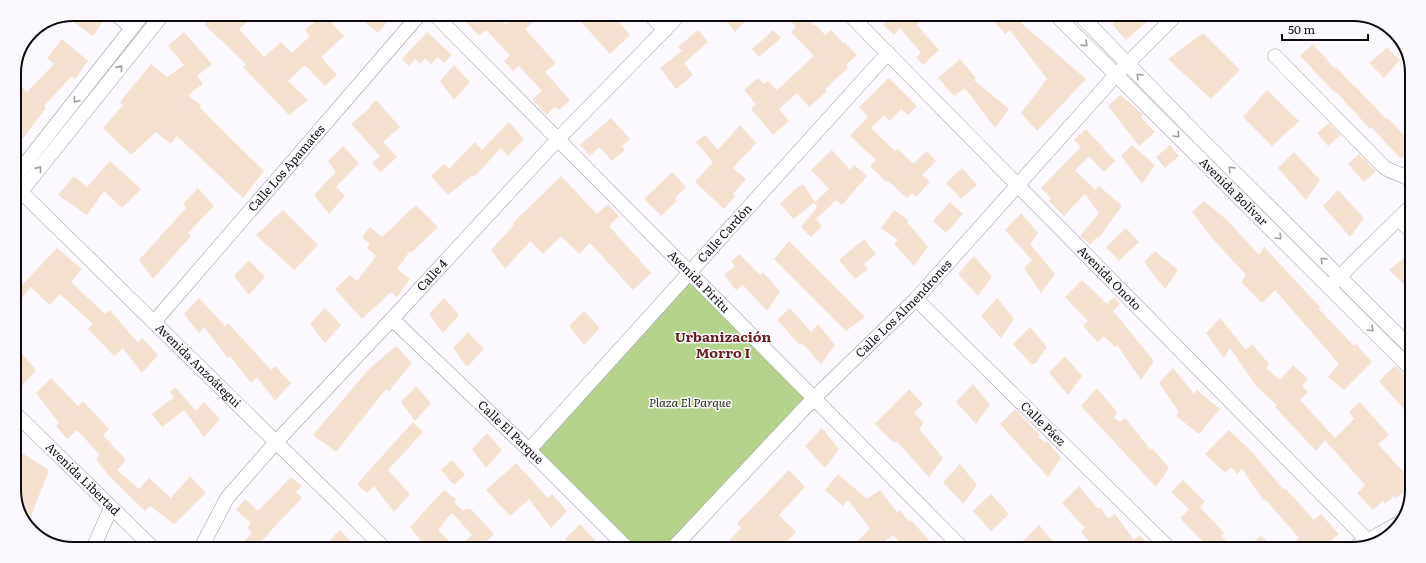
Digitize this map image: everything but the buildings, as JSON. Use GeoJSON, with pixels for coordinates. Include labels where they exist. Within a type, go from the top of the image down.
{"type":"FeatureCollection","features":[{"type":"Feature","properties":{"kind":"street"},"geometry":{"type":"LineString","coordinates":[[124,21],[132,28]]}},
{"type":"Feature","properties":{"kind":"street"},"geometry":{"type":"LineString","coordinates":[[21,169],[138,21]]}},
{"type":"Feature","properties":{"kind":"street"},"geometry":{"type":"LineString","coordinates":[[21,186],[157,21]]}},
{"type":"Feature","properties":{"kind":"street","name":"Calle Los Apamates"},"geometry":{"type":"LineString","coordinates":[[154,322],[414,21]]}},
{"type":"Feature","properties":{"kind":"street","name":"Avenida Píritu"},"geometry":{"type":"LineString","coordinates":[[441,21],[956,542]]}},
{"type":"Feature","properties":{"kind":"street"},"geometry":{"type":"LineString","coordinates":[[656,21],[665,30]]}},
{"type":"Feature","properties":{"kind":"street","name":"Calle 4"},"geometry":{"type":"LineString","coordinates":[[204,542],[227,498],[276,442],[558,139],[674,21]]}},
{"type":"Feature","properties":{"kind":"street","name":"Avenida Onoto"},"geometry":{"type":"LineString","coordinates":[[856,21],[1367,540]]}},
{"type":"Feature","properties":{"kind":"street","name":"Avenida Bolívar"},"geometry":{"type":"LineString","coordinates":[[1062,21],[1405,363]]}},
{"type":"Feature","properties":{"kind":"street","name":"Avenida Bolívar"},"geometry":{"type":"LineString","coordinates":[[1086,21],[1405,342]]}},
{"type":"Feature","properties":{"kind":"street","name":"Calle Los Almendrones"},"geometry":{"type":"LineString","coordinates":[[679,542],[814,398],[916,299],[1017,184],[1116,75],[1170,21]]}},
{"type":"Feature","properties":{"kind":"street","name":"Calle Cardón"},"geometry":{"type":"LineString","coordinates":[[529,450],[888,53]]}},
{"type":"Feature","properties":{"kind":"street"},"geometry":{"type":"LineString","coordinates":[[1275,56],[1384,167],[1388,170],[1405,175]]}},
{"type":"Feature","properties":{"kind":"street","name":"Avenida Anzoátegui"},"geometry":{"type":"LineString","coordinates":[[21,197],[154,322],[378,542]]}},
{"type":"Feature","properties":{"kind":"street"},"geometry":{"type":"LineString","coordinates":[[1329,288],[1405,212]]}},
{"type":"Feature","properties":{"kind":"street"},"geometry":{"type":"LineString","coordinates":[[1398,219],[1405,225]]}},
{"type":"Feature","properties":{"kind":"street","name":"Calle Páez"},"geometry":{"type":"LineString","coordinates":[[916,299],[1164,542]]}},
{"type":"Feature","properties":{"kind":"street","name":"Calle El Parque"},"geometry":{"type":"LineString","coordinates":[[392,319],[529,450],[621,542]]}},
{"type":"Feature","properties":{"kind":"street","name":"Avenida Libertad"},"geometry":{"type":"LineString","coordinates":[[21,419],[147,542]]}},
{"type":"Feature","properties":{"kind":"street"},"geometry":{"type":"LineString","coordinates":[[96,542],[111,508]]}},
{"type":"Feature","properties":{"kind":"street"},"geometry":{"type":"LineString","coordinates":[[1368,540],[1386,530]]}},
{"type":"Feature","properties":{"kind":"green space","name":"Plaza El Parque"},"geometry":{"type":"Polygon","coordinates":[[[690,273],[814,398],[679,542],[621,542],[529,450],[690,273]]]}},
{"type":"Feature","properties":{"kind":"district","name":"Urbanización Morro I"},"geometry":{"type":"Point","coordinates":[723,346]}}]}
